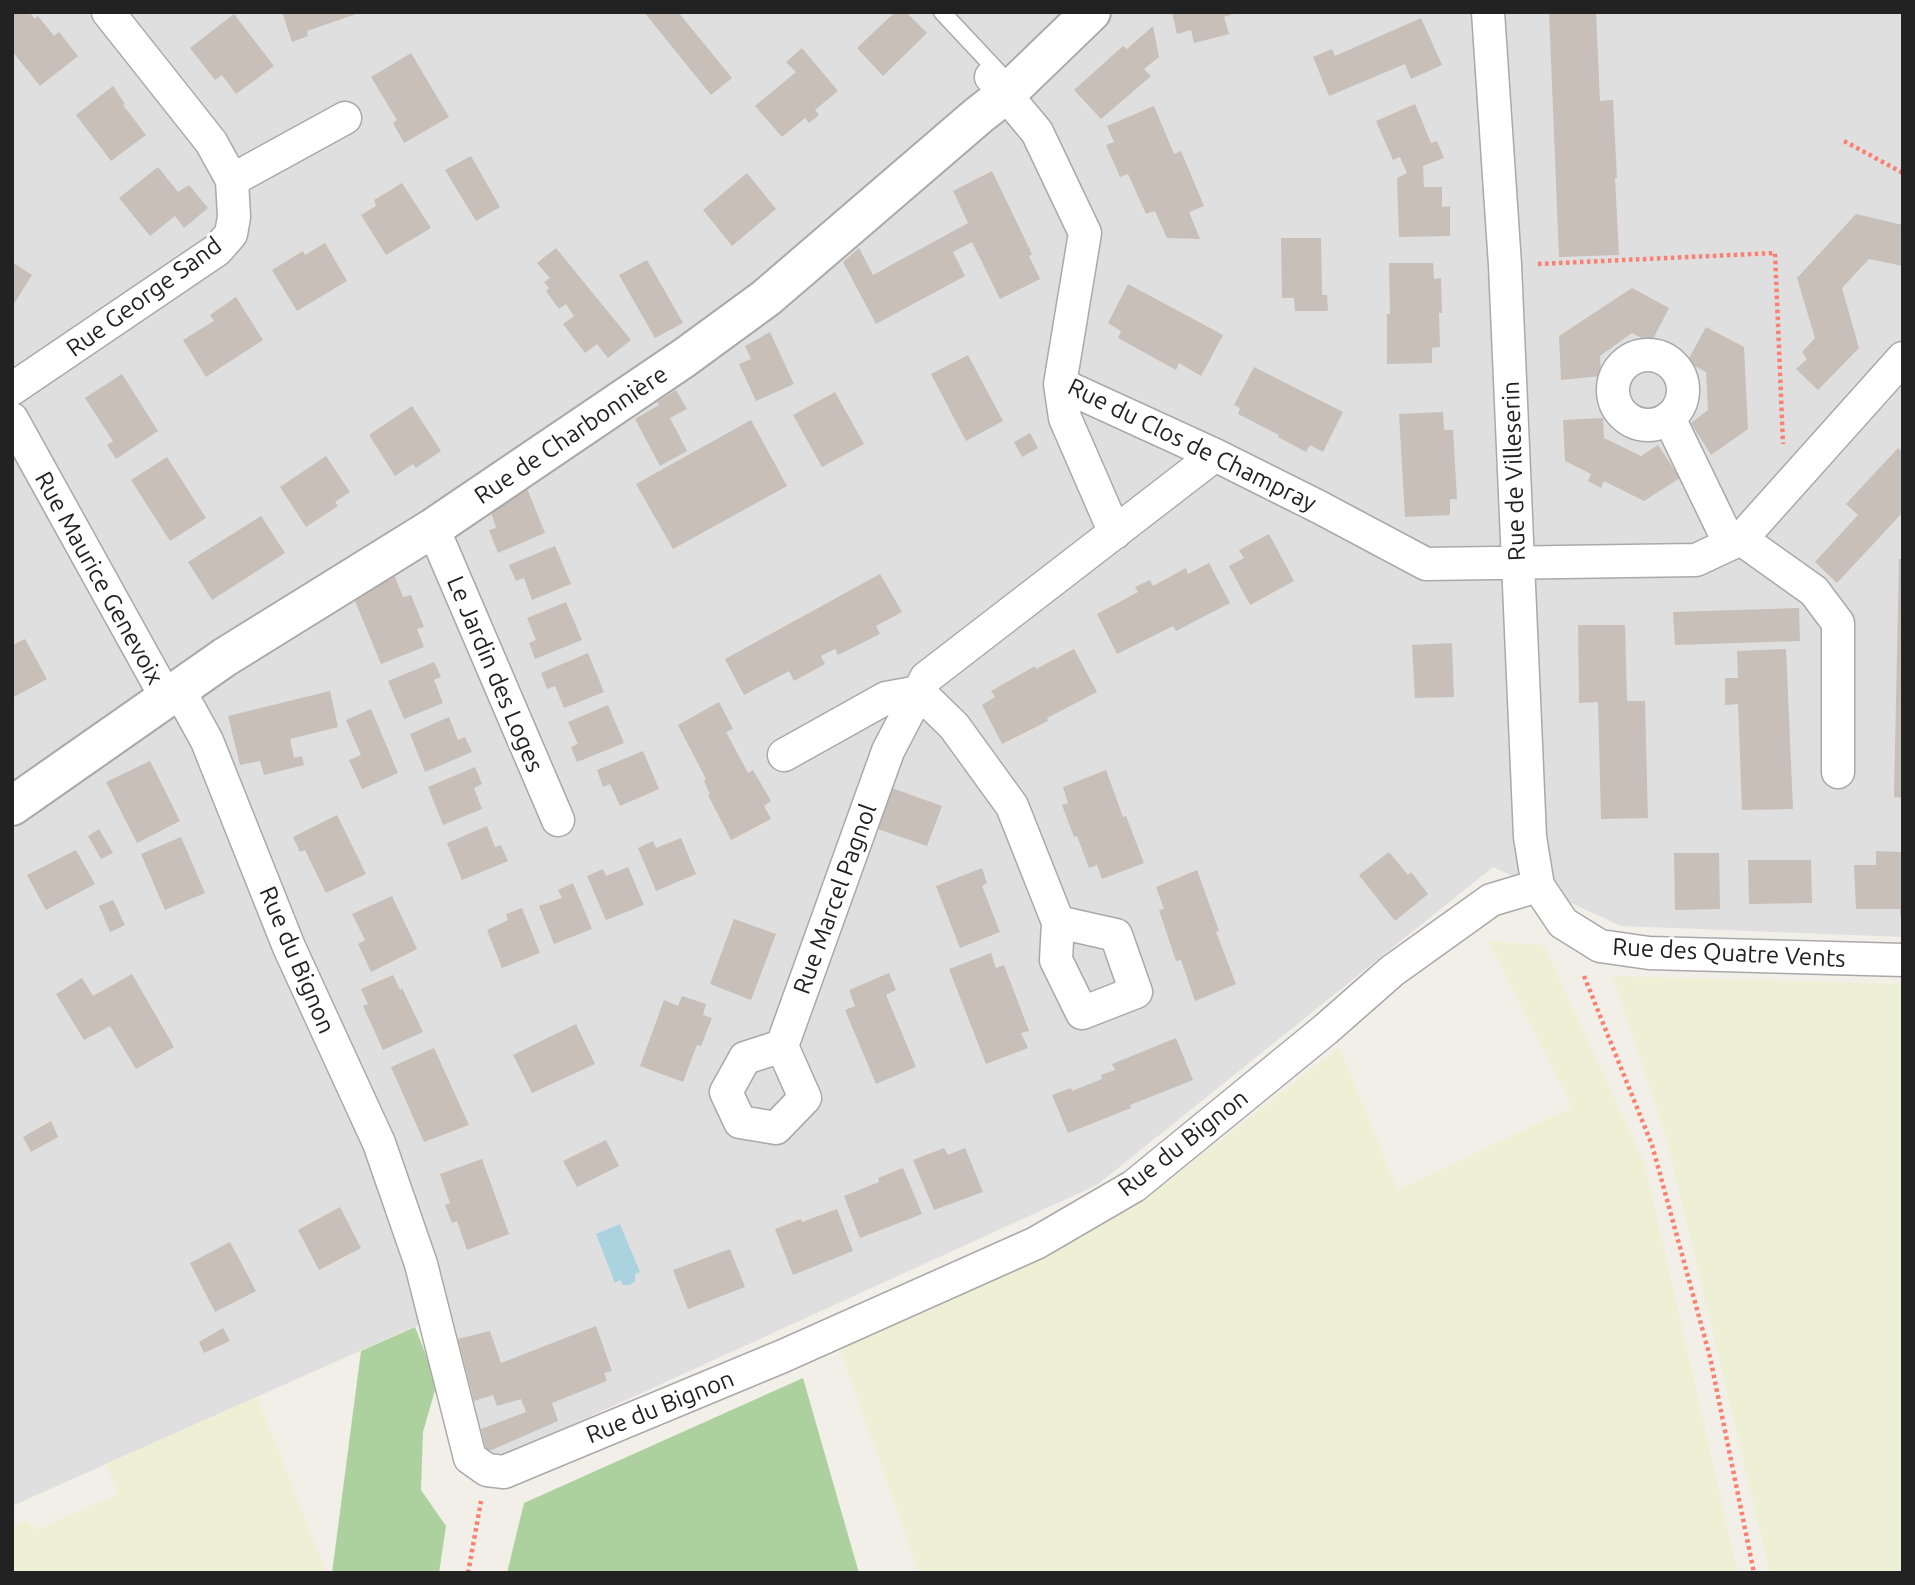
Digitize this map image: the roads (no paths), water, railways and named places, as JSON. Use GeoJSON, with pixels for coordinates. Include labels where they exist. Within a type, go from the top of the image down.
{"type":"FeatureCollection","features":[{"type":"Feature","properties":{"kind":"street","name":"Rue George Sand"},"geometry":{"type":"LineString","coordinates":[[12,390],[217,250],[231,234],[234,217],[232,180],[212,142],[107,12]]}},
{"type":"Feature","properties":{"kind":"street","name":"Rue de Charbonnière"},"geometry":{"type":"LineString","coordinates":[[12,806],[225,656],[433,528],[684,358],[766,298],[971,122],[1004,86],[1091,12]]}},
{"type":"Feature","properties":{"kind":"street","name":"Rue de Villeserin"},"geometry":{"type":"LineString","coordinates":[[1488,12],[1505,265],[1530,837],[1538,886],[1563,923]]}},
{"type":"Feature","properties":{"kind":"street","name":"Rue du Clos de Champray"},"geometry":{"type":"LineString","coordinates":[[1004,86],[1037,132],[1085,233],[1060,384],[1215,456],[1426,564],[1696,560],[1735,541]]}},
{"type":"Feature","properties":{"kind":"street"},"geometry":{"type":"LineString","coordinates":[[232,180],[345,118]]}},
{"type":"Feature","properties":{"kind":"street"},"geometry":{"type":"LineString","coordinates":[[1735,541],[1903,358]]}},
{"type":"Feature","properties":{"kind":"street"},"geometry":{"type":"LineString","coordinates":[[1060,384],[1065,418],[1115,533]]}},
{"type":"Feature","properties":{"kind":"street"},"geometry":{"type":"LineString","coordinates":[[1669,418],[1735,541],[1814,591],[1838,623],[1838,772]]}},
{"type":"Feature","properties":{"kind":"street","name":"Rue Maurice Genevoix"},"geometry":{"type":"LineString","coordinates":[[12,419],[173,694]]}},
{"type":"Feature","properties":{"kind":"street","name":"Rue Marcel Pagnol"},"geometry":{"type":"LineString","coordinates":[[782,1046],[888,751],[926,678],[1215,456]]}},
{"type":"Feature","properties":{"kind":"street","name":"Le Jardin des Loges"},"geometry":{"type":"LineString","coordinates":[[433,528],[558,820]]}},
{"type":"Feature","properties":{"kind":"street"},"geometry":{"type":"LineString","coordinates":[[784,755],[886,698],[919,692],[954,726],[1012,806],[1058,922]]}},
{"type":"Feature","properties":{"kind":"street","name":"Rue du Bignon"},"geometry":{"type":"LineString","coordinates":[[173,694],[207,741],[289,947],[379,1143],[421,1264],[470,1458],[487,1469],[504,1472],[783,1356],[1036,1243],[1134,1186],[1326,1030],[1392,971],[1491,900],[1538,886]]}},
{"type":"Feature","properties":{"kind":"street","name":"Rue des Quatre Vents"},"geometry":{"type":"LineString","coordinates":[[1563,923],[1600,946],[1649,953],[1903,960]]}},
{"type":"Feature","properties":{"kind":"lane"},"geometry":{"type":"LineString","coordinates":[[942,12],[1004,86]]}},
{"type":"Feature","properties":{"kind":"water"},"geometry":{"type":"Polygon","coordinates":[[[620,1224],[640,1272],[635,1274],[635,1281],[630,1285],[623,1285],[620,1280],[615,1283],[596,1234],[620,1224]]]}}]}
